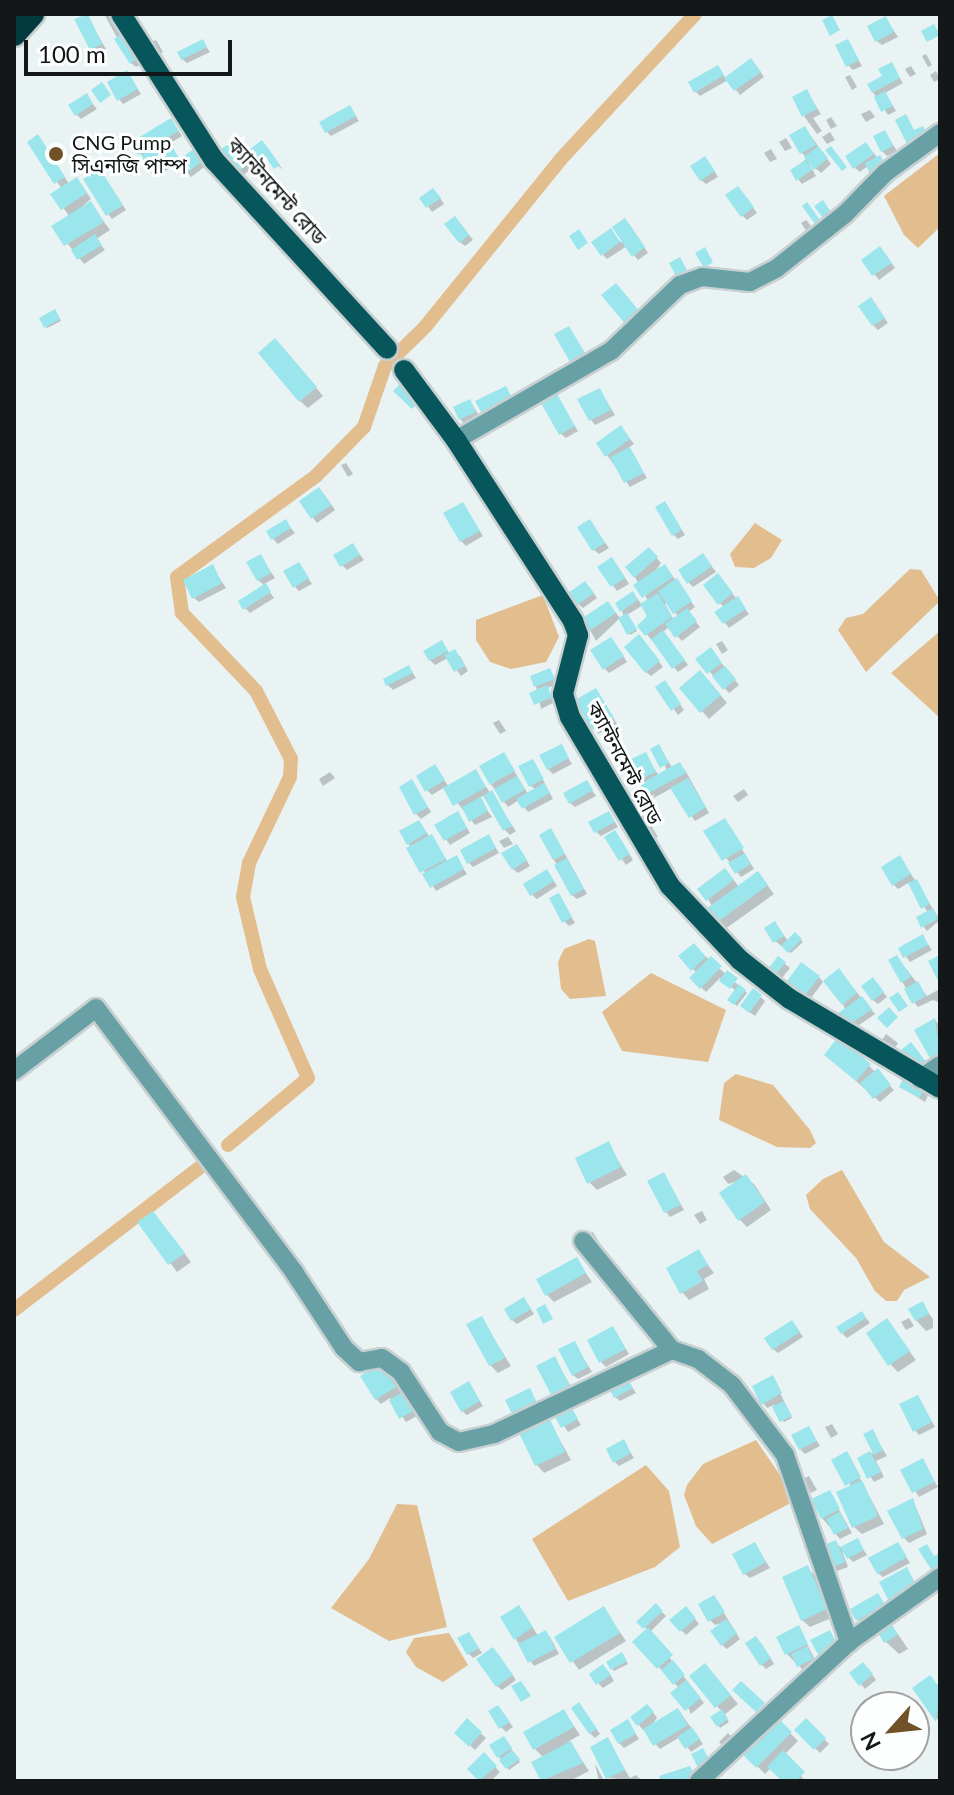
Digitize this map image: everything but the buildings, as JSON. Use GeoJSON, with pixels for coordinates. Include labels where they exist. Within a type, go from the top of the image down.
{"type":"FeatureCollection","features":[{"type":"Feature","properties":{"kind":"highway"},"geometry":{"type":"LineString","coordinates":[[14,34],[32,14]]}},
{"type":"Feature","properties":{"kind":"main road","name":"ক্যান্টনমেন্ট রোড"},"geometry":{"type":"LineString","coordinates":[[121,14],[214,160],[387,349]]}},
{"type":"Feature","properties":{"kind":"main road","name":"ক্যান্টনমেন্ট রোড"},"geometry":{"type":"LineString","coordinates":[[404,370],[456,440],[573,621],[578,635],[563,694],[570,717],[670,886],[740,960],[790,999],[920,1079],[940,1088]]}},
{"type":"Feature","properties":{"kind":"street"},"geometry":{"type":"LineString","coordinates":[[456,440],[611,351],[680,285],[702,277],[750,282],[777,268],[845,214],[885,173],[940,133]]}},
{"type":"Feature","properties":{"kind":"street"},"geometry":{"type":"LineString","coordinates":[[14,1071],[96,1008],[294,1272],[344,1348],[359,1362],[382,1358],[401,1372],[440,1432],[459,1442],[494,1434],[672,1350]]}},
{"type":"Feature","properties":{"kind":"street"},"geometry":{"type":"LineString","coordinates":[[920,1079],[940,1065]]}},
{"type":"Feature","properties":{"kind":"street"},"geometry":{"type":"LineString","coordinates":[[583,1241],[672,1350],[698,1359],[732,1385],[785,1455],[849,1642]]}},
{"type":"Feature","properties":{"kind":"street"},"geometry":{"type":"LineString","coordinates":[[699,1781],[849,1642],[940,1577]]}},
{"type":"Feature","properties":{"kind":"shaded area"},"geometry":{"type":"Polygon","coordinates":[[[940,153],[940,227],[918,248],[904,235],[884,196],[940,153]]]}},
{"type":"Feature","properties":{"kind":"shaded area"},"geometry":{"type":"Polygon","coordinates":[[[755,523],[782,540],[771,558],[754,568],[735,567],[730,554],[755,523]]]}},
{"type":"Feature","properties":{"kind":"shaded area"},"geometry":{"type":"Polygon","coordinates":[[[910,569],[921,570],[940,601],[866,672],[838,630],[846,618],[863,614],[910,569]]]}},
{"type":"Feature","properties":{"kind":"shaded area"},"geometry":{"type":"Polygon","coordinates":[[[543,595],[559,637],[546,662],[511,669],[490,662],[476,640],[476,620],[543,595]]]}},
{"type":"Feature","properties":{"kind":"shaded area"},"geometry":{"type":"Polygon","coordinates":[[[940,631],[940,718],[891,673],[940,631]]]}},
{"type":"Feature","properties":{"kind":"shaded area"},"geometry":{"type":"Polygon","coordinates":[[[589,939],[595,941],[606,996],[570,999],[561,989],[558,962],[564,949],[589,939]]]}},
{"type":"Feature","properties":{"kind":"shaded area"},"geometry":{"type":"Polygon","coordinates":[[[651,973],[726,1010],[708,1062],[622,1051],[602,1012],[651,973]]]}},
{"type":"Feature","properties":{"kind":"shaded area"},"geometry":{"type":"Polygon","coordinates":[[[736,1074],[773,1085],[810,1130],[816,1143],[810,1148],[777,1147],[719,1120],[724,1083],[736,1074]]]}},
{"type":"Feature","properties":{"kind":"shaded area"},"geometry":{"type":"Polygon","coordinates":[[[842,1170],[884,1242],[930,1277],[904,1290],[897,1301],[886,1301],[875,1291],[856,1258],[810,1209],[806,1195],[823,1179],[842,1170]]]}},
{"type":"Feature","properties":{"kind":"shaded area"},"geometry":{"type":"Polygon","coordinates":[[[756,1440],[782,1478],[789,1504],[712,1544],[696,1526],[684,1495],[687,1485],[703,1464],[756,1440]]]}},
{"type":"Feature","properties":{"kind":"shaded area"},"geometry":{"type":"Polygon","coordinates":[[[646,1465],[669,1491],[680,1547],[655,1567],[568,1601],[532,1539],[646,1465]]]}},
{"type":"Feature","properties":{"kind":"shaded area"},"geometry":{"type":"Polygon","coordinates":[[[397,1504],[417,1505],[447,1627],[389,1641],[331,1608],[369,1559],[397,1504]]]}},
{"type":"Feature","properties":{"kind":"shaded area"},"geometry":{"type":"Polygon","coordinates":[[[449,1633],[468,1665],[443,1682],[416,1667],[406,1652],[414,1638],[449,1633]]]}},
{"type":"Feature","properties":{"kind":"waterway"},"geometry":{"type":"LineString","coordinates":[[228,1145],[308,1078],[260,969],[243,897],[249,863],[290,777],[291,759],[256,691],[182,613],[177,577],[316,476],[364,427],[385,366],[425,327],[560,160],[695,14]]}},
{"type":"Feature","properties":{"kind":"waterway"},"geometry":{"type":"LineString","coordinates":[[14,1310],[199,1168]]}},
{"type":"Feature","properties":{"kind":"place","name":"CNG Pump সিএনজি পাম্প"},"geometry":{"type":"Point","coordinates":[56,154]}}]}
